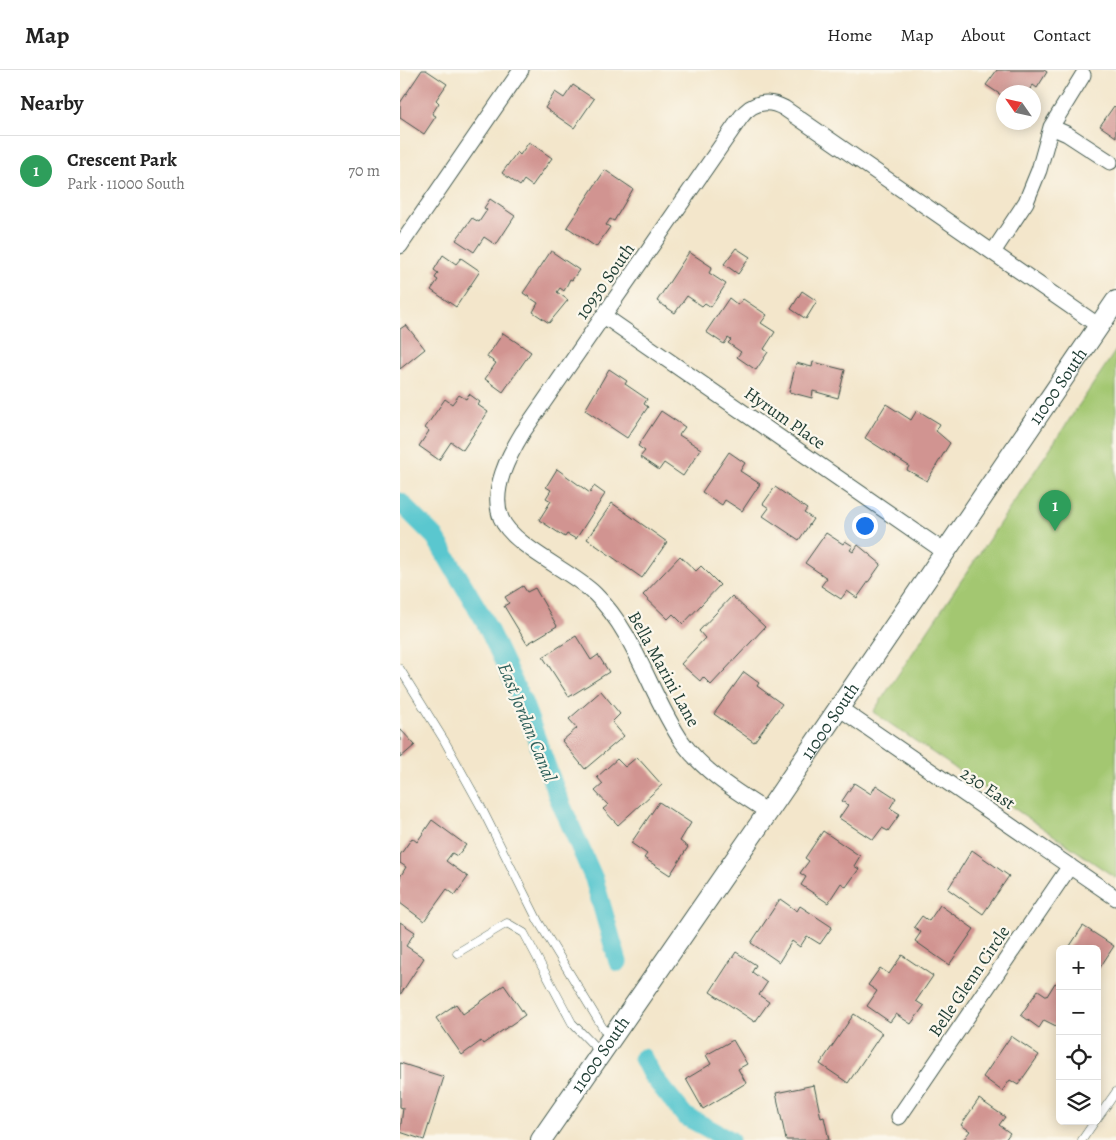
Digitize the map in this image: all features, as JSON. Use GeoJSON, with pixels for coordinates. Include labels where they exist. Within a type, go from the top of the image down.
{"type":"FeatureCollection","features":[{"type":"Feature","properties":{"kind":"street"},"geometry":{"type":"LineString","coordinates":[[400,246],[521,70]]}},
{"type":"Feature","properties":{"kind":"street"},"geometry":{"type":"LineString","coordinates":[[1083,75],[1051,127],[1033,188],[1022,209],[993,252],[1099,326]]}},
{"type":"Feature","properties":{"kind":"street","name":"10930 South"},"geometry":{"type":"LineString","coordinates":[[499,496],[506,463],[514,448],[745,111],[764,102],[777,104],[993,252]]}},
{"type":"Feature","properties":{"kind":"street"},"geometry":{"type":"LineString","coordinates":[[1051,127],[1067,134],[1110,162]]}},
{"type":"Feature","properties":{"kind":"street","name":"11000 South"},"geometry":{"type":"LineString","coordinates":[[541,1140],[768,812],[1116,301]]}},
{"type":"Feature","properties":{"kind":"street","name":"Hyrum Place"},"geometry":{"type":"LineString","coordinates":[[604,316],[945,552]]}},
{"type":"Feature","properties":{"kind":"street","name":"Bella Marini Lane"},"geometry":{"type":"LineString","coordinates":[[499,496],[500,516],[514,535],[594,592],[618,620],[673,726],[695,758],[711,773],[768,812]]}},
{"type":"Feature","properties":{"kind":"street","name":"230 East"},"geometry":{"type":"LineString","coordinates":[[839,708],[1116,898]]}},
{"type":"Feature","properties":{"kind":"street","name":"Belle Glenn Circle"},"geometry":{"type":"LineString","coordinates":[[899,1117],[1070,866]]}},
{"type":"Feature","properties":{"kind":"lane"},"geometry":{"type":"LineString","coordinates":[[400,669],[444,740],[538,921],[606,1046]]}},
{"type":"Feature","properties":{"kind":"lane"},"geometry":{"type":"LineString","coordinates":[[457,953],[507,923],[524,933],[572,1023],[606,1046]]}},
{"type":"Feature","properties":{"kind":"lane"},"geometry":{"type":"LineString","coordinates":[[1101,1113],[1116,1092]]}},
{"type":"Feature","properties":{"kind":"lane"},"geometry":{"type":"LineString","coordinates":[[1082,1140],[1092,1125]]}},
{"type":"Feature","properties":{"kind":"green space"},"geometry":{"type":"Polygon","coordinates":[[[1116,350],[1116,878],[873,712],[1116,350]]]}},
{"type":"Feature","properties":{"kind":"building"},"geometry":{"type":"Polygon","coordinates":[[[422,70],[426,70],[447,84],[436,100],[439,103],[432,114],[436,116],[424,134],[400,118],[400,103],[422,70]]]}},
{"type":"Feature","properties":{"kind":"building"},"geometry":{"type":"Polygon","coordinates":[[[997,70],[1044,70],[1047,72],[1039,85],[996,85],[996,92],[986,85],[997,70]]]}},
{"type":"Feature","properties":{"kind":"building"},"geometry":{"type":"Polygon","coordinates":[[[573,85],[594,99],[574,128],[545,108],[555,92],[564,98],[573,85]]]}},
{"type":"Feature","properties":{"kind":"building"},"geometry":{"type":"Polygon","coordinates":[[[1114,106],[1116,108],[1116,137],[1100,126],[1114,106]]]}},
{"type":"Feature","properties":{"kind":"building"},"geometry":{"type":"Polygon","coordinates":[[[529,142],[552,158],[532,186],[524,180],[520,186],[502,173],[517,152],[520,155],[529,142]]]}},
{"type":"Feature","properties":{"kind":"building"},"geometry":{"type":"Polygon","coordinates":[[[605,170],[633,189],[614,221],[610,219],[606,225],[610,227],[596,247],[567,227],[605,170]]]}},
{"type":"Feature","properties":{"kind":"building"},"geometry":{"type":"Polygon","coordinates":[[[490,199],[515,216],[496,245],[484,237],[474,252],[456,240],[472,218],[479,222],[487,210],[484,208],[490,199]]]}},
{"type":"Feature","properties":{"kind":"building"},"geometry":{"type":"Polygon","coordinates":[[[736,248],[750,257],[738,274],[724,264],[736,248]]]}},
{"type":"Feature","properties":{"kind":"building"},"geometry":{"type":"Polygon","coordinates":[[[551,251],[579,270],[572,280],[570,279],[564,291],[560,288],[557,292],[568,300],[549,323],[533,312],[538,303],[523,293],[551,251]]]}},
{"type":"Feature","properties":{"kind":"building"},"geometry":{"type":"Polygon","coordinates":[[[689,252],[712,267],[709,273],[726,284],[711,307],[705,303],[702,306],[687,296],[675,313],[657,301],[689,252]]]}},
{"type":"Feature","properties":{"kind":"building"},"geometry":{"type":"Polygon","coordinates":[[[443,255],[456,264],[461,258],[480,271],[456,307],[431,290],[438,280],[435,278],[438,273],[434,270],[443,255]]]}},
{"type":"Feature","properties":{"kind":"building"},"geometry":{"type":"Polygon","coordinates":[[[802,291],[817,301],[806,319],[791,309],[802,291]]]}},
{"type":"Feature","properties":{"kind":"building"},"geometry":{"type":"Polygon","coordinates":[[[729,298],[738,305],[743,299],[767,315],[761,323],[775,332],[764,349],[768,352],[756,370],[737,357],[741,352],[728,343],[731,340],[728,338],[724,344],[706,332],[729,298]]]}},
{"type":"Feature","properties":{"kind":"building"},"geometry":{"type":"Polygon","coordinates":[[[406,325],[425,349],[400,369],[400,329],[406,325]]]}},
{"type":"Feature","properties":{"kind":"building"},"geometry":{"type":"Polygon","coordinates":[[[503,333],[531,352],[503,392],[485,379],[496,363],[487,357],[503,333]]]}},
{"type":"Feature","properties":{"kind":"building"},"geometry":{"type":"Polygon","coordinates":[[[813,362],[845,370],[838,398],[813,391],[812,398],[789,392],[796,363],[812,367],[813,362]]]}},
{"type":"Feature","properties":{"kind":"building"},"geometry":{"type":"Polygon","coordinates":[[[609,369],[627,381],[625,384],[647,399],[644,404],[648,407],[627,438],[585,410],[609,369]]]}},
{"type":"Feature","properties":{"kind":"building"},"geometry":{"type":"Polygon","coordinates":[[[469,394],[480,402],[478,405],[488,412],[463,450],[451,442],[439,460],[419,446],[429,431],[425,428],[445,399],[452,404],[459,395],[466,399],[469,394]]]}},
{"type":"Feature","properties":{"kind":"building"},"geometry":{"type":"Polygon","coordinates":[[[886,404],[911,420],[917,410],[940,424],[936,431],[950,443],[927,481],[907,470],[909,466],[865,438],[886,404]]]}},
{"type":"Feature","properties":{"kind":"building"},"geometry":{"type":"Polygon","coordinates":[[[661,411],[685,427],[679,435],[701,449],[683,476],[664,463],[659,470],[640,457],[645,451],[638,446],[661,411]]]}},
{"type":"Feature","properties":{"kind":"building"},"geometry":{"type":"Polygon","coordinates":[[[729,452],[745,463],[740,471],[760,484],[742,511],[725,500],[722,505],[702,492],[729,452]]]}},
{"type":"Feature","properties":{"kind":"building"},"geometry":{"type":"Polygon","coordinates":[[[557,469],[590,493],[594,486],[605,494],[576,539],[567,534],[565,537],[539,520],[551,501],[546,498],[551,490],[546,487],[557,469]]]}},
{"type":"Feature","properties":{"kind":"building"},"geometry":{"type":"Polygon","coordinates":[[[775,487],[807,509],[804,513],[813,519],[799,540],[763,516],[769,508],[763,504],[775,487]]]}},
{"type":"Feature","properties":{"kind":"building"},"geometry":{"type":"Polygon","coordinates":[[[612,503],[667,542],[642,578],[587,539],[612,503]]]}},
{"type":"Feature","properties":{"kind":"building"},"geometry":{"type":"Polygon","coordinates":[[[826,533],[843,544],[845,541],[853,546],[850,550],[853,552],[858,545],[881,564],[857,598],[847,591],[841,599],[821,586],[827,578],[805,563],[826,533]]]}},
{"type":"Feature","properties":{"kind":"building"},"geometry":{"type":"Polygon","coordinates":[[[680,556],[696,571],[701,566],[720,585],[683,624],[673,614],[668,619],[643,595],[680,556]]]}},
{"type":"Feature","properties":{"kind":"building"},"geometry":{"type":"Polygon","coordinates":[[[523,586],[527,592],[535,588],[557,626],[527,644],[504,606],[509,603],[505,597],[523,586]]]}},
{"type":"Feature","properties":{"kind":"building"},"geometry":{"type":"Polygon","coordinates":[[[732,596],[765,627],[711,685],[703,677],[700,681],[681,664],[705,638],[699,631],[732,596]]]}},
{"type":"Feature","properties":{"kind":"building"},"geometry":{"type":"Polygon","coordinates":[[[576,636],[591,660],[598,655],[609,672],[569,697],[543,657],[576,636]]]}},
{"type":"Feature","properties":{"kind":"building"},"geometry":{"type":"Polygon","coordinates":[[[744,672],[759,683],[757,686],[782,704],[754,742],[714,714],[744,672]]]}},
{"type":"Feature","properties":{"kind":"building"},"geometry":{"type":"Polygon","coordinates":[[[601,691],[620,714],[612,722],[624,736],[585,769],[562,741],[577,728],[569,719],[601,691]]]}},
{"type":"Feature","properties":{"kind":"building"},"geometry":{"type":"Polygon","coordinates":[[[400,729],[415,745],[400,758],[400,729]]]}},
{"type":"Feature","properties":{"kind":"building"},"geometry":{"type":"Polygon","coordinates":[[[637,757],[662,785],[618,825],[603,809],[608,805],[595,791],[603,784],[597,777],[617,759],[625,767],[637,757]]]}},
{"type":"Feature","properties":{"kind":"building"},"geometry":{"type":"Polygon","coordinates":[[[854,783],[871,794],[876,785],[896,798],[890,808],[900,814],[888,831],[882,828],[873,840],[839,818],[848,805],[842,801],[854,783]]]}},
{"type":"Feature","properties":{"kind":"building"},"geometry":{"type":"Polygon","coordinates":[[[659,802],[691,823],[680,841],[688,847],[670,875],[644,858],[647,854],[631,843],[659,802]]]}},
{"type":"Feature","properties":{"kind":"building"},"geometry":{"type":"Polygon","coordinates":[[[432,820],[466,845],[457,856],[452,853],[446,861],[468,877],[455,895],[447,889],[424,921],[400,903],[400,877],[406,867],[400,863],[400,855],[412,838],[417,842],[432,820]]]}},
{"type":"Feature","properties":{"kind":"building"},"geometry":{"type":"Polygon","coordinates":[[[823,831],[860,856],[854,866],[859,869],[846,887],[841,883],[828,903],[801,885],[806,877],[800,873],[809,861],[805,858],[823,831]]]}},
{"type":"Feature","properties":{"kind":"building"},"geometry":{"type":"Polygon","coordinates":[[[972,850],[1009,876],[983,914],[948,889],[972,850]]]}},
{"type":"Feature","properties":{"kind":"building"},"geometry":{"type":"Polygon","coordinates":[[[780,899],[797,911],[800,906],[832,927],[820,944],[807,936],[800,947],[792,941],[779,962],[751,943],[780,899]]]}},
{"type":"Feature","properties":{"kind":"building"},"geometry":{"type":"Polygon","coordinates":[[[940,905],[974,929],[949,965],[915,941],[921,932],[914,927],[922,916],[929,921],[940,905]]]}},
{"type":"Feature","properties":{"kind":"building"},"geometry":{"type":"Polygon","coordinates":[[[400,922],[415,932],[406,946],[424,958],[400,995],[400,922]]]}},
{"type":"Feature","properties":{"kind":"building"},"geometry":{"type":"Polygon","coordinates":[[[1083,926],[1114,946],[1101,966],[1101,945],[1071,945],[1083,926]]]}},
{"type":"Feature","properties":{"kind":"building"},"geometry":{"type":"Polygon","coordinates":[[[736,952],[756,965],[752,972],[767,983],[759,995],[769,1002],[755,1022],[710,992],[736,952]]]}},
{"type":"Feature","properties":{"kind":"building"},"geometry":{"type":"Polygon","coordinates":[[[902,955],[933,976],[916,1001],[924,1006],[911,1024],[896,1014],[890,1022],[867,1006],[877,991],[868,985],[880,968],[889,974],[902,955]]]}},
{"type":"Feature","properties":{"kind":"building"},"geometry":{"type":"Polygon","coordinates":[[[1056,984],[1056,1026],[1044,1020],[1039,1028],[1021,1015],[1038,990],[1047,996],[1056,984]]]}},
{"type":"Feature","properties":{"kind":"building"},"geometry":{"type":"Polygon","coordinates":[[[504,985],[525,1015],[483,1044],[481,1041],[462,1055],[436,1018],[456,1004],[463,1014],[504,985]]]}},
{"type":"Feature","properties":{"kind":"building"},"geometry":{"type":"Polygon","coordinates":[[[854,1014],[882,1033],[848,1083],[820,1064],[854,1014]]]}},
{"type":"Feature","properties":{"kind":"building"},"geometry":{"type":"Polygon","coordinates":[[[1011,1036],[1039,1055],[1018,1085],[1010,1080],[1002,1091],[983,1077],[1011,1036]]]}},
{"type":"Feature","properties":{"kind":"building"},"geometry":{"type":"Polygon","coordinates":[[[733,1040],[747,1064],[738,1069],[746,1083],[703,1109],[686,1079],[711,1064],[706,1055],[733,1040]]]}},
{"type":"Feature","properties":{"kind":"building"},"geometry":{"type":"Polygon","coordinates":[[[400,1063],[444,1077],[424,1140],[400,1132],[403,1108],[400,1107],[400,1063]]]}},
{"type":"Feature","properties":{"kind":"building"},"geometry":{"type":"Polygon","coordinates":[[[814,1085],[821,1118],[824,1117],[829,1140],[786,1140],[776,1093],[814,1085]]]}},
{"type":"Feature","properties":{"kind":"building"},"geometry":{"type":"Polygon","coordinates":[[[979,1099],[1005,1117],[999,1125],[1010,1133],[1005,1140],[963,1140],[970,1131],[961,1125],[979,1099]]]}},
{"type":"Feature","properties":{"kind":"waterway","name":"East Jordan Canal"},"geometry":{"type":"LineString","coordinates":[[400,502],[435,537],[483,618],[523,702],[558,797],[594,879],[618,962]]}},
{"type":"Feature","properties":{"kind":"waterway","name":"East Jordan Canal"},"geometry":{"type":"LineString","coordinates":[[643,1058],[651,1074],[685,1116],[730,1140]]}},
{"type":"Feature","properties":{"kind":"place","name":"Crescent Park"},"geometry":{"type":"Point","coordinates":[1055,531]}}]}
